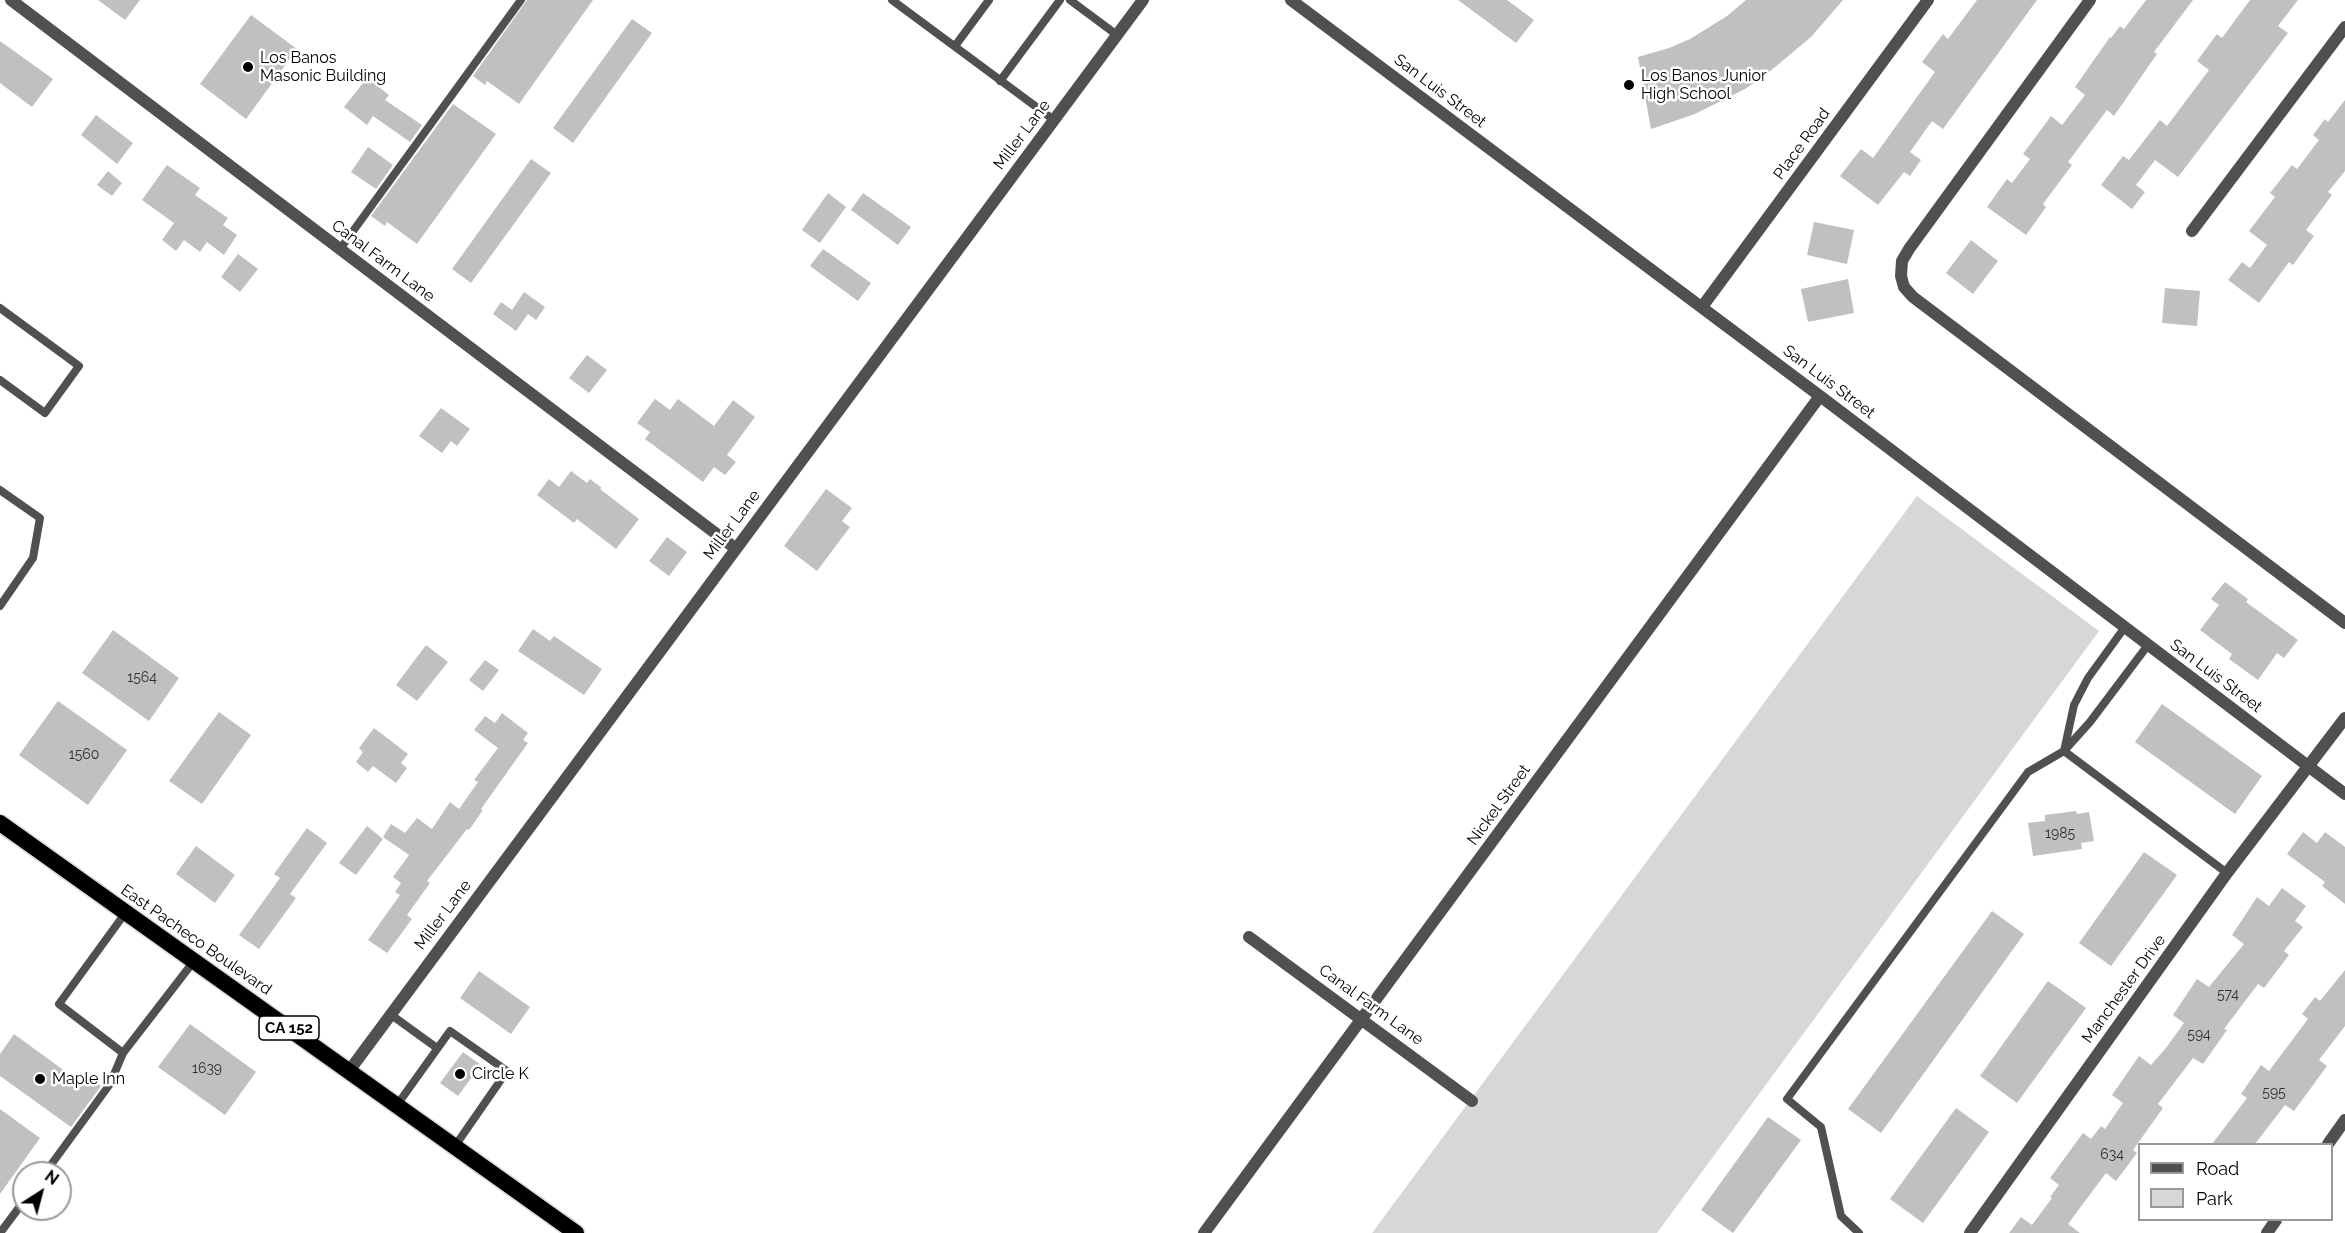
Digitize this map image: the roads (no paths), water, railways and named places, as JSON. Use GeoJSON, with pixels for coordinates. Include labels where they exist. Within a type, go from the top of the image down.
{"type":"FeatureCollection","features":[{"type":"Feature","properties":{"kind":"highway","name":"East Pacheco Boulevard"},"geometry":{"type":"LineString","coordinates":[[0,823],[576,1233]]}},
{"type":"Feature","properties":{"kind":"street","name":"Canal Farm Lane"},"geometry":{"type":"LineString","coordinates":[[11,0],[735,548]]}},
{"type":"Feature","properties":{"kind":"street","name":"Miller Lane"},"geometry":{"type":"LineString","coordinates":[[349,1071],[1143,0]]}},
{"type":"Feature","properties":{"kind":"street","name":"San Luis Street"},"geometry":{"type":"LineString","coordinates":[[1291,0],[1702,307],[2345,794]]}},
{"type":"Feature","properties":{"kind":"street","name":"Place Road"},"geometry":{"type":"LineString","coordinates":[[1702,307],[1928,0]]}},
{"type":"Feature","properties":{"kind":"street"},"geometry":{"type":"LineString","coordinates":[[2090,0],[1909,249],[1902,261],[1900,276],[1904,286],[1913,297],[2345,623]]}},
{"type":"Feature","properties":{"kind":"street"},"geometry":{"type":"LineString","coordinates":[[2192,231],[2345,27]]}},
{"type":"Feature","properties":{"kind":"street","name":"Nickel Street"},"geometry":{"type":"LineString","coordinates":[[1204,1233],[1820,396]]}},
{"type":"Feature","properties":{"kind":"street","name":"Manchester Drive"},"geometry":{"type":"LineString","coordinates":[[1970,1233],[2227,873],[2345,718]]}},
{"type":"Feature","properties":{"kind":"street","name":"Canal Farm Lane"},"geometry":{"type":"LineString","coordinates":[[1249,937],[1472,1101]]}},
{"type":"Feature","properties":{"kind":"street"},"geometry":{"type":"LineString","coordinates":[[2329,1143],[2345,1120]]}},
{"type":"Feature","properties":{"kind":"lane"},"geometry":{"type":"LineString","coordinates":[[340,249],[521,0]]}},
{"type":"Feature","properties":{"kind":"lane"},"geometry":{"type":"LineString","coordinates":[[892,0],[1054,120]]}},
{"type":"Feature","properties":{"kind":"lane"},"geometry":{"type":"LineString","coordinates":[[955,46],[989,0]]}},
{"type":"Feature","properties":{"kind":"lane"},"geometry":{"type":"LineString","coordinates":[[1000,81],[1060,0]]}},
{"type":"Feature","properties":{"kind":"lane"},"geometry":{"type":"LineString","coordinates":[[1070,0],[1117,36]]}},
{"type":"Feature","properties":{"kind":"lane"},"geometry":{"type":"LineString","coordinates":[[0,308],[79,366],[45,413],[0,380]]}},
{"type":"Feature","properties":{"kind":"lane"},"geometry":{"type":"LineString","coordinates":[[0,490],[40,518],[33,558],[0,606]]}},
{"type":"Feature","properties":{"kind":"lane"},"geometry":{"type":"LineString","coordinates":[[2064,751],[2074,705],[2088,678],[2125,627]]}},
{"type":"Feature","properties":{"kind":"lane"},"geometry":{"type":"LineString","coordinates":[[1859,1233],[1841,1216],[1821,1127],[1787,1099],[2028,772],[2064,751],[2090,722],[2148,645]]}},
{"type":"Feature","properties":{"kind":"lane"},"geometry":{"type":"LineString","coordinates":[[2064,751],[2227,873]]}},
{"type":"Feature","properties":{"kind":"lane"},"geometry":{"type":"LineString","coordinates":[[123,1053],[59,1004],[126,912]]}},
{"type":"Feature","properties":{"kind":"lane"},"geometry":{"type":"LineString","coordinates":[[54,1161],[110,1084],[123,1053],[194,961]]}},
{"type":"Feature","properties":{"kind":"lane"},"geometry":{"type":"LineString","coordinates":[[390,1014],[437,1048]]}},
{"type":"Feature","properties":{"kind":"lane"},"geometry":{"type":"LineString","coordinates":[[397,1105],[450,1030],[507,1071],[454,1146]]}},
{"type":"Feature","properties":{"kind":"lane"},"geometry":{"type":"LineString","coordinates":[[0,1233],[12,1217]]}},
{"type":"Feature","properties":{"kind":"place","name":"Los Banos Masonic Building"},"geometry":{"type":"Point","coordinates":[248,67]}},
{"type":"Feature","properties":{"kind":"place","name":"Los Banos Junior High School"},"geometry":{"type":"Point","coordinates":[1629,85]}},
{"type":"Feature","properties":{"kind":"place","name":"Circle K"},"geometry":{"type":"Point","coordinates":[460,1074]}},
{"type":"Feature","properties":{"kind":"place","name":"Maple Inn"},"geometry":{"type":"Point","coordinates":[40,1079]}}]}
